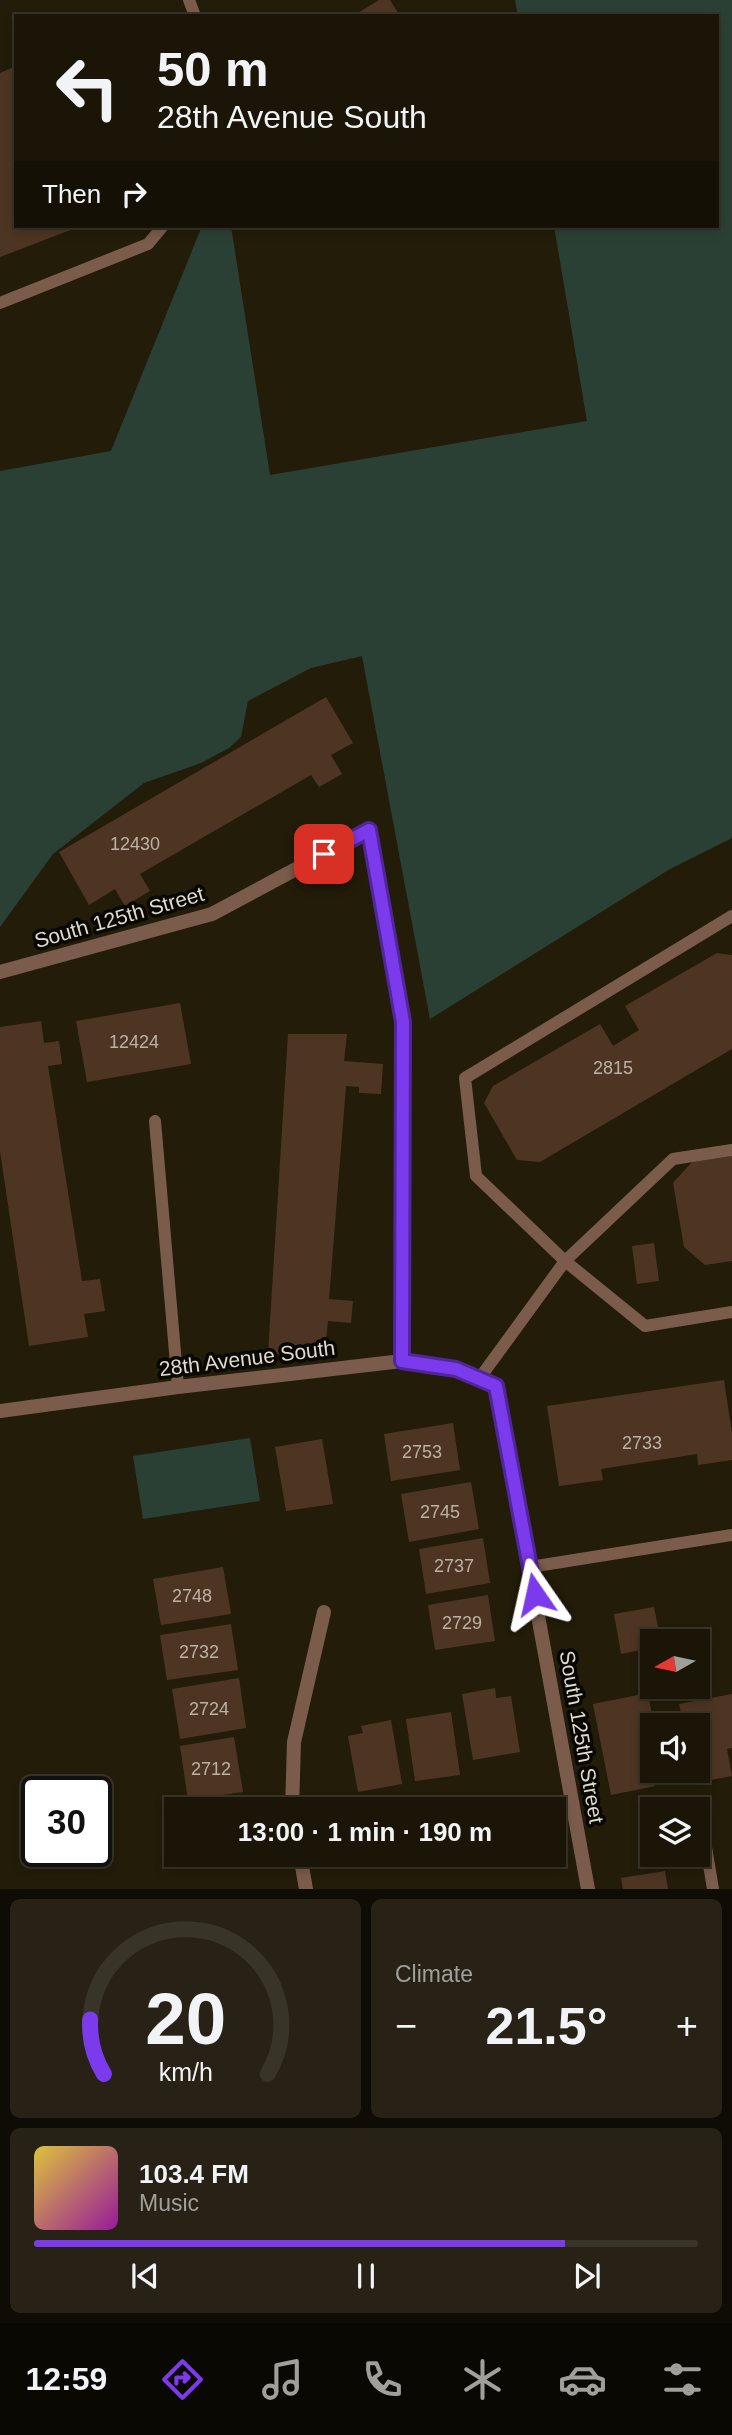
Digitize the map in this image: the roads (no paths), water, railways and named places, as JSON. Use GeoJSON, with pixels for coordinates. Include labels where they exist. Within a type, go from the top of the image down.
{"type":"FeatureCollection","features":[{"type":"Feature","properties":{"kind":"street","name":"South 125th Street"},"geometry":{"type":"LineString","coordinates":[[0,972],[212,914],[369,830],[403,1022],[402,1361]]}},
{"type":"Feature","properties":{"kind":"street","name":"28th Avenue South"},"geometry":{"type":"LineString","coordinates":[[0,1412],[177,1387],[402,1361],[456,1369],[496,1386]]}},
{"type":"Feature","properties":{"kind":"street","name":"South 125th Street"},"geometry":{"type":"LineString","coordinates":[[496,1386],[588,1889]]}},
{"type":"Feature","properties":{"kind":"street"},"geometry":{"type":"LineString","coordinates":[[292,1797],[294,1742],[324,1612]]}},
{"type":"Feature","properties":{"kind":"street"},"geometry":{"type":"LineString","coordinates":[[302,1867],[306,1889]]}},
{"type":"Feature","properties":{"kind":"lane"},"geometry":{"type":"LineString","coordinates":[[0,303],[148,244],[161,228]]}},
{"type":"Feature","properties":{"kind":"lane"},"geometry":{"type":"LineString","coordinates":[[732,916],[465,1078],[476,1176],[565,1261],[645,1326],[732,1312]]}},
{"type":"Feature","properties":{"kind":"lane"},"geometry":{"type":"LineString","coordinates":[[155,1121],[177,1387]]}},
{"type":"Feature","properties":{"kind":"lane"},"geometry":{"type":"LineString","coordinates":[[479,1379],[565,1261],[673,1159],[732,1150]]}},
{"type":"Feature","properties":{"kind":"lane"},"geometry":{"type":"LineString","coordinates":[[530,1567],[732,1535]]}},
{"type":"Feature","properties":{"kind":"lane"},"geometry":{"type":"LineString","coordinates":[[709,1867],[713,1889]]}}]}
